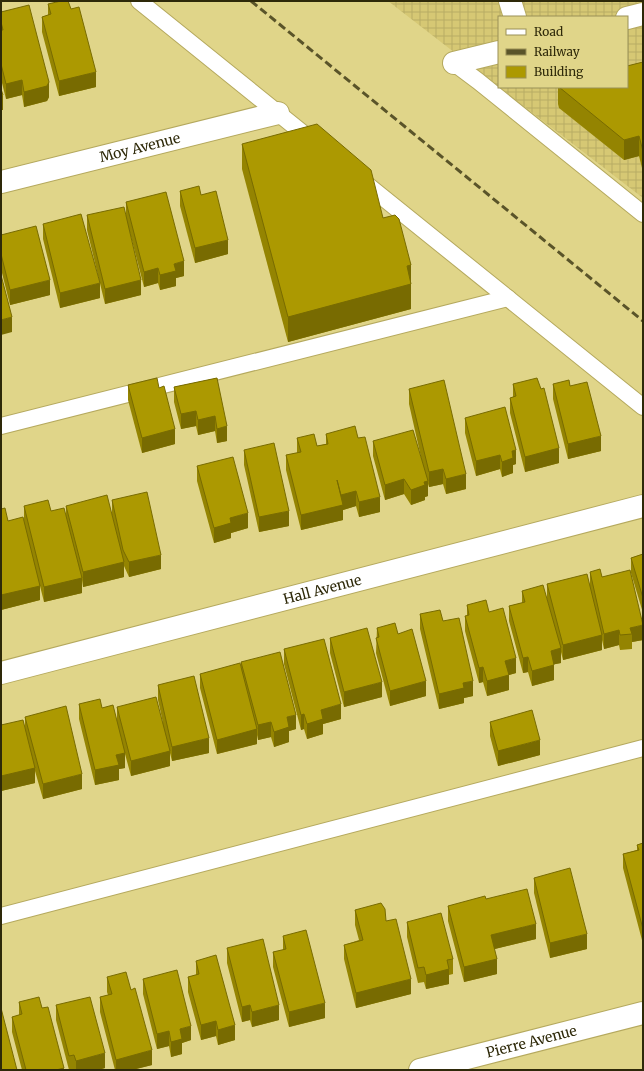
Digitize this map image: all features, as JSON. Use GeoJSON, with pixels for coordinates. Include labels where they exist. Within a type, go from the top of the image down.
{"type":"FeatureCollection","features":[{"type":"Feature","properties":{"kind":"street"},"geometry":{"type":"LineString","coordinates":[[510,1],[515,16]]}},
{"type":"Feature","properties":{"kind":"street"},"geometry":{"type":"LineString","coordinates":[[628,18],[643,14]]}},
{"type":"Feature","properties":{"kind":"street"},"geometry":{"type":"LineString","coordinates":[[454,63],[498,52]]}},
{"type":"Feature","properties":{"kind":"street","name":"Moy Avenue"},"geometry":{"type":"LineString","coordinates":[[1,182],[278,113]]}},
{"type":"Feature","properties":{"kind":"street","name":"Hall Avenue"},"geometry":{"type":"LineString","coordinates":[[1,673],[643,506]]}},
{"type":"Feature","properties":{"kind":"street","name":"Pierre Avenue"},"geometry":{"type":"LineString","coordinates":[[420,1070],[643,1013]]}},
{"type":"Feature","properties":{"kind":"lane"},"geometry":{"type":"LineString","coordinates":[[139,1],[327,152]]}},
{"type":"Feature","properties":{"kind":"lane"},"geometry":{"type":"LineString","coordinates":[[454,63],[643,214]]}},
{"type":"Feature","properties":{"kind":"lane"},"geometry":{"type":"LineString","coordinates":[[345,167],[643,407]]}},
{"type":"Feature","properties":{"kind":"lane"},"geometry":{"type":"LineString","coordinates":[[1,426],[508,298]]}},
{"type":"Feature","properties":{"kind":"lane"},"geometry":{"type":"LineString","coordinates":[[1,916],[643,748]]}},
{"type":"Feature","properties":{"kind":"shaded area"},"geometry":{"type":"Polygon","coordinates":[[[388,1],[499,1],[500,6],[521,1],[643,1],[643,198],[500,88],[628,88],[628,16],[498,16],[498,86],[388,1]]]}},
{"type":"Feature","properties":{"kind":"building"},"geometry":{"type":"Polygon","coordinates":[[[68,1],[71,9],[79,7],[96,72],[59,81],[42,17],[51,14],[48,4],[68,1]]]}},
{"type":"Feature","properties":{"kind":"building"},"geometry":{"type":"Polygon","coordinates":[[[29,5],[49,82],[47,86],[24,92],[22,80],[6,84],[1,64],[1,30],[3,30],[1,12],[29,5]]]}},
{"type":"Feature","properties":{"kind":"building"},"geometry":{"type":"Polygon","coordinates":[[[643,62],[643,151],[639,136],[624,140],[560,88],[628,88],[628,66],[643,62]]]}},
{"type":"Feature","properties":{"kind":"building"},"geometry":{"type":"Polygon","coordinates":[[[317,124],[371,170],[383,218],[395,215],[399,219],[411,265],[407,266],[411,284],[288,317],[242,144],[317,124]]]}},
{"type":"Feature","properties":{"kind":"building"},"geometry":{"type":"Polygon","coordinates":[[[199,186],[201,195],[216,191],[228,240],[195,248],[180,191],[199,186]]]}},
{"type":"Feature","properties":{"kind":"building"},"geometry":{"type":"Polygon","coordinates":[[[166,192],[184,261],[174,264],[176,271],[160,275],[158,268],[144,272],[126,202],[166,192]]]}},
{"type":"Feature","properties":{"kind":"building"},"geometry":{"type":"Polygon","coordinates":[[[124,207],[141,280],[105,289],[87,215],[124,207]]]}},
{"type":"Feature","properties":{"kind":"building"},"geometry":{"type":"Polygon","coordinates":[[[81,214],[100,283],[60,293],[43,224],[81,214]]]}},
{"type":"Feature","properties":{"kind":"building"},"geometry":{"type":"Polygon","coordinates":[[[36,226],[50,280],[10,290],[1,254],[1,235],[36,226]]]}},
{"type":"Feature","properties":{"kind":"building"},"geometry":{"type":"Polygon","coordinates":[[[1,275],[12,317],[1,320],[1,275]]]}},
{"type":"Feature","properties":{"kind":"building"},"geometry":{"type":"Polygon","coordinates":[[[157,378],[159,388],[164,386],[175,429],[142,438],[128,385],[157,378]]]}},
{"type":"Feature","properties":{"kind":"building"},"geometry":{"type":"Polygon","coordinates":[[[217,378],[227,426],[217,429],[215,416],[198,420],[196,411],[181,414],[174,387],[217,378]]]}},
{"type":"Feature","properties":{"kind":"building"},"geometry":{"type":"Polygon","coordinates":[[[537,378],[541,389],[544,388],[559,448],[525,457],[510,398],[516,396],[513,384],[537,378]]]}},
{"type":"Feature","properties":{"kind":"building"},"geometry":{"type":"Polygon","coordinates":[[[444,380],[466,474],[446,479],[443,469],[429,472],[409,389],[444,380]]]}},
{"type":"Feature","properties":{"kind":"building"},"geometry":{"type":"Polygon","coordinates":[[[569,380],[570,386],[587,382],[601,436],[568,444],[553,384],[569,380]]]}},
{"type":"Feature","properties":{"kind":"building"},"geometry":{"type":"Polygon","coordinates":[[[505,407],[516,450],[512,451],[513,458],[502,462],[500,455],[476,461],[465,418],[505,407]]]}},
{"type":"Feature","properties":{"kind":"building"},"geometry":{"type":"Polygon","coordinates":[[[355,426],[358,438],[365,437],[380,497],[359,502],[356,491],[341,495],[337,480],[343,505],[301,515],[286,455],[301,452],[297,438],[314,434],[317,446],[328,444],[326,434],[355,426]]]}},
{"type":"Feature","properties":{"kind":"building"},"geometry":{"type":"Polygon","coordinates":[[[413,430],[428,481],[424,482],[425,485],[411,490],[404,479],[385,485],[373,441],[413,430]]]}},
{"type":"Feature","properties":{"kind":"building"},"geometry":{"type":"Polygon","coordinates":[[[274,443],[289,511],[259,517],[244,450],[274,443]]]}},
{"type":"Feature","properties":{"kind":"building"},"geometry":{"type":"Polygon","coordinates":[[[233,457],[248,513],[230,518],[231,523],[214,528],[197,466],[233,457]]]}},
{"type":"Feature","properties":{"kind":"building"},"geometry":{"type":"Polygon","coordinates":[[[147,492],[161,555],[129,562],[123,550],[112,500],[147,492]]]}},
{"type":"Feature","properties":{"kind":"building"},"geometry":{"type":"Polygon","coordinates":[[[107,495],[124,562],[83,572],[66,506],[107,495]]]}},
{"type":"Feature","properties":{"kind":"building"},"geometry":{"type":"Polygon","coordinates":[[[48,500],[51,511],[64,508],[82,578],[44,587],[24,506],[48,500]]]}},
{"type":"Feature","properties":{"kind":"building"},"geometry":{"type":"Polygon","coordinates":[[[5,508],[8,521],[23,517],[40,586],[1,595],[1,509],[5,508]]]}},
{"type":"Feature","properties":{"kind":"building"},"geometry":{"type":"Polygon","coordinates":[[[643,554],[643,598],[631,558],[643,554]]]}},
{"type":"Feature","properties":{"kind":"building"},"geometry":{"type":"Polygon","coordinates":[[[600,569],[602,577],[630,570],[643,625],[630,628],[632,634],[620,635],[619,630],[604,634],[590,572],[600,569]]]}},
{"type":"Feature","properties":{"kind":"building"},"geometry":{"type":"Polygon","coordinates":[[[587,574],[602,635],[563,645],[547,584],[587,574]]]}},
{"type":"Feature","properties":{"kind":"building"},"geometry":{"type":"Polygon","coordinates":[[[543,585],[561,648],[551,651],[554,665],[532,671],[528,657],[523,658],[509,606],[525,602],[522,591],[543,585]]]}},
{"type":"Feature","properties":{"kind":"building"},"geometry":{"type":"Polygon","coordinates":[[[486,600],[489,612],[503,608],[516,658],[505,661],[509,675],[487,681],[483,667],[479,668],[465,616],[469,615],[467,605],[486,600]]]}},
{"type":"Feature","properties":{"kind":"building"},"geometry":{"type":"Polygon","coordinates":[[[440,610],[443,621],[459,618],[473,681],[463,683],[464,688],[439,694],[420,614],[440,610]]]}},
{"type":"Feature","properties":{"kind":"building"},"geometry":{"type":"Polygon","coordinates":[[[395,623],[398,634],[412,629],[426,681],[390,691],[376,638],[379,637],[377,628],[395,623]]]}},
{"type":"Feature","properties":{"kind":"building"},"geometry":{"type":"Polygon","coordinates":[[[367,628],[382,682],[344,692],[330,638],[367,628]]]}},
{"type":"Feature","properties":{"kind":"building"},"geometry":{"type":"Polygon","coordinates":[[[324,639],[341,704],[321,710],[323,719],[307,724],[304,714],[301,715],[284,649],[324,639]]]}},
{"type":"Feature","properties":{"kind":"building"},"geometry":{"type":"Polygon","coordinates":[[[280,652],[296,715],[287,717],[289,727],[274,732],[271,722],[258,725],[241,662],[280,652]]]}},
{"type":"Feature","properties":{"kind":"building"},"geometry":{"type":"Polygon","coordinates":[[[240,663],[257,729],[217,740],[200,674],[240,663]]]}},
{"type":"Feature","properties":{"kind":"building"},"geometry":{"type":"Polygon","coordinates":[[[194,676],[209,738],[172,747],[158,685],[194,676]]]}},
{"type":"Feature","properties":{"kind":"building"},"geometry":{"type":"Polygon","coordinates":[[[156,697],[170,751],[131,761],[117,707],[156,697]]]}},
{"type":"Feature","properties":{"kind":"building"},"geometry":{"type":"Polygon","coordinates":[[[100,699],[102,708],[113,705],[125,753],[116,755],[119,765],[95,770],[79,704],[100,699]]]}},
{"type":"Feature","properties":{"kind":"building"},"geometry":{"type":"Polygon","coordinates":[[[66,706],[82,774],[43,784],[25,717],[66,706]]]}},
{"type":"Feature","properties":{"kind":"building"},"geometry":{"type":"Polygon","coordinates":[[[532,710],[540,740],[498,751],[490,722],[532,710]]]}},
{"type":"Feature","properties":{"kind":"building"},"geometry":{"type":"Polygon","coordinates":[[[23,720],[35,768],[1,776],[1,725],[23,720]]]}},
{"type":"Feature","properties":{"kind":"building"},"geometry":{"type":"Polygon","coordinates":[[[643,843],[643,929],[623,854],[639,850],[637,845],[643,843]]]}},
{"type":"Feature","properties":{"kind":"building"},"geometry":{"type":"Polygon","coordinates":[[[570,868],[587,934],[550,943],[534,878],[570,868]]]}},
{"type":"Feature","properties":{"kind":"building"},"geometry":{"type":"Polygon","coordinates":[[[527,889],[536,924],[491,935],[497,959],[464,967],[448,906],[485,896],[486,899],[527,889]]]}},
{"type":"Feature","properties":{"kind":"building"},"geometry":{"type":"Polygon","coordinates":[[[381,903],[385,909],[386,921],[396,919],[411,979],[356,993],[344,945],[363,940],[355,910],[381,903]]]}},
{"type":"Feature","properties":{"kind":"building"},"geometry":{"type":"Polygon","coordinates":[[[441,913],[453,959],[447,960],[449,969],[426,975],[424,967],[418,968],[407,922],[441,913]]]}},
{"type":"Feature","properties":{"kind":"building"},"geometry":{"type":"Polygon","coordinates":[[[306,930],[325,1003],[289,1012],[273,952],[286,949],[283,936],[306,930]]]}},
{"type":"Feature","properties":{"kind":"building"},"geometry":{"type":"Polygon","coordinates":[[[263,939],[279,1005],[252,1012],[250,1005],[242,1007],[227,948],[263,939]]]}},
{"type":"Feature","properties":{"kind":"building"},"geometry":{"type":"Polygon","coordinates":[[[216,955],[235,1025],[218,1030],[216,1021],[201,1025],[188,977],[199,974],[196,961],[216,955]]]}},
{"type":"Feature","properties":{"kind":"building"},"geometry":{"type":"Polygon","coordinates":[[[177,970],[191,1026],[180,1029],[182,1039],[171,1042],[169,1031],[157,1034],[143,979],[177,970]]]}},
{"type":"Feature","properties":{"kind":"building"},"geometry":{"type":"Polygon","coordinates":[[[126,972],[131,990],[135,988],[152,1050],[116,1060],[100,997],[112,994],[107,977],[126,972]]]}},
{"type":"Feature","properties":{"kind":"building"},"geometry":{"type":"Polygon","coordinates":[[[39,997],[42,1008],[48,1007],[64,1068],[56,1070],[26,1070],[12,1017],[22,1014],[19,1002],[39,997]]]}},
{"type":"Feature","properties":{"kind":"building"},"geometry":{"type":"Polygon","coordinates":[[[90,997],[105,1053],[76,1061],[74,1055],[69,1056],[56,1005],[90,997]]]}},
{"type":"Feature","properties":{"kind":"building"},"geometry":{"type":"Polygon","coordinates":[[[1,1008],[17,1070],[1,1070],[1,1008]]]}},
{"type":"Feature","properties":{"kind":"railway"},"geometry":{"type":"LineString","coordinates":[[251,1],[643,321]]}}]}
